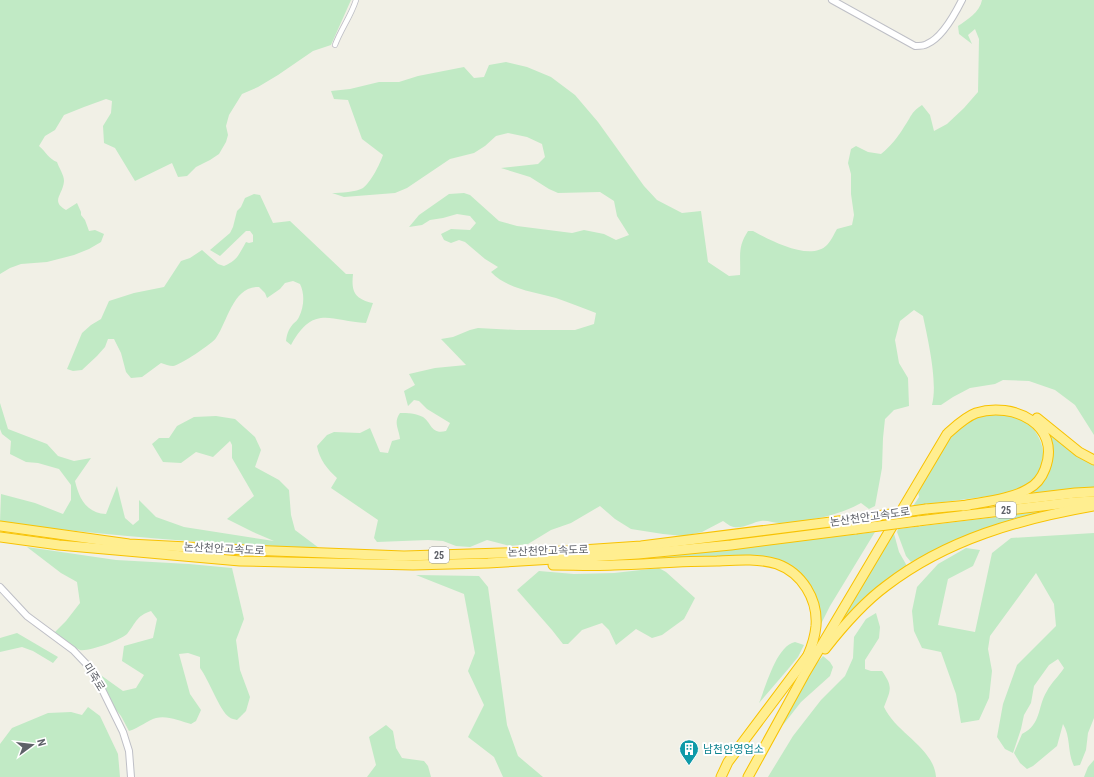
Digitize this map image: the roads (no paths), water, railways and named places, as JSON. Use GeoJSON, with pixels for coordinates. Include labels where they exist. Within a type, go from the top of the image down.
{"type":"FeatureCollection","features":[{"type":"Feature","properties":{"kind":"highway"},"geometry":{"type":"LineString","coordinates":[[721,777],[728,762],[808,658],[931,449],[942,432],[952,422],[962,414],[975,408],[1001,404],[1013,406],[1031,414],[1079,452],[1094,460]]}},
{"type":"Feature","properties":{"kind":"highway"},"geometry":{"type":"LineString","coordinates":[[748,777],[804,675],[947,434],[975,413],[991,409],[1014,412],[1029,418],[1046,437],[1049,452],[1046,467],[1038,480],[1032,487],[1023,492],[963,506]]}},
{"type":"Feature","properties":{"kind":"highway","name":"논산천안고속도로"},"geometry":{"type":"LineString","coordinates":[[0,526],[129,544],[246,550],[404,556],[568,551],[641,546],[926,509],[1094,492]]}},
{"type":"Feature","properties":{"kind":"highway","name":"논산천안고속도로"},"geometry":{"type":"LineString","coordinates":[[0,537],[59,545],[240,561],[413,565],[488,563],[646,553],[1094,501]]}},
{"type":"Feature","properties":{"kind":"highway"},"geometry":{"type":"LineString","coordinates":[[804,675],[835,636],[860,609],[885,587],[909,570],[951,547],[1003,526],[1046,515],[1094,506]]}},
{"type":"Feature","properties":{"kind":"highway"},"geometry":{"type":"LineString","coordinates":[[488,563],[586,566],[681,561],[755,560],[777,564],[799,578],[812,599],[816,617],[816,626],[808,658]]}},
{"type":"Feature","properties":{"kind":"street"},"geometry":{"type":"LineString","coordinates":[[336,45],[340,31],[351,14],[356,0]]}},
{"type":"Feature","properties":{"kind":"street"},"geometry":{"type":"LineString","coordinates":[[832,0],[915,46],[926,45],[934,40],[954,15],[962,0]]}},
{"type":"Feature","properties":{"kind":"street","name":"미죽로"},"geometry":{"type":"LineString","coordinates":[[0,587],[27,616],[73,650],[93,671],[123,732],[129,751],[131,777]]}},
{"type":"Feature","properties":{"kind":"place","name":"남천안영업소"},"geometry":{"type":"Point","coordinates":[689,766]}}]}
